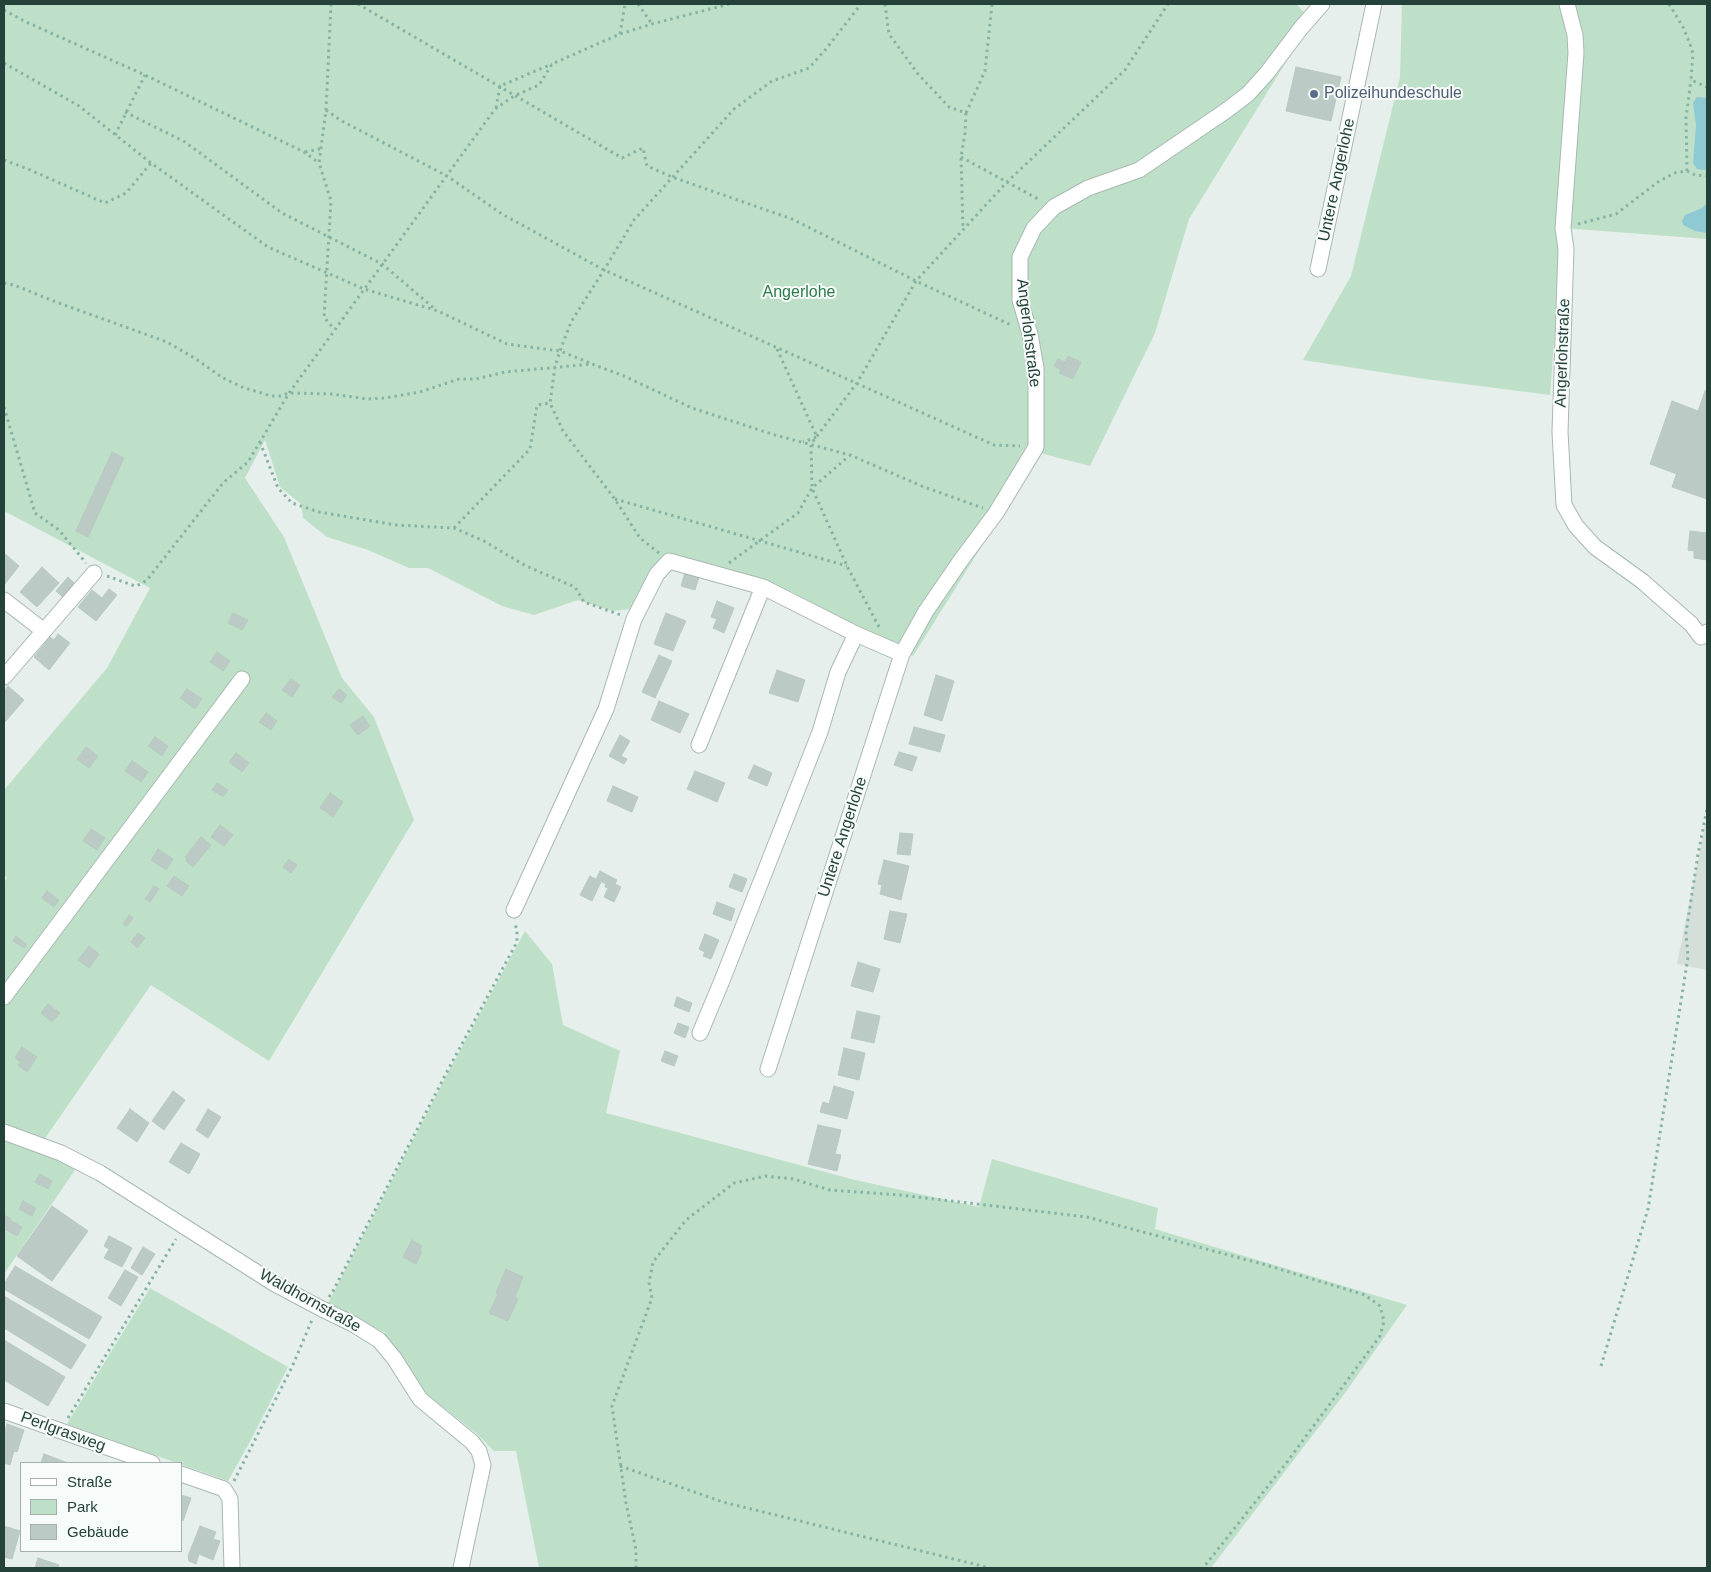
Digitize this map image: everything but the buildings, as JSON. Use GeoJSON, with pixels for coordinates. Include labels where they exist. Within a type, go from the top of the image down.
{"type":"FeatureCollection","features":[{"type":"Feature","properties":{"kind":"street","name":"Angerlohstraße"},"geometry":{"type":"LineString","coordinates":[[1036,447],[1036,368],[1030,334],[1020,300],[1020,257],[1034,228],[1054,207],[1088,188],[1139,170],[1248,94],[1268,73],[1301,28],[1322,4]]}},
{"type":"Feature","properties":{"kind":"street","name":"Untere Angerlohe"},"geometry":{"type":"LineString","coordinates":[[1318,269],[1374,4]]}},
{"type":"Feature","properties":{"kind":"street","name":"Angerlohstraße"},"geometry":{"type":"LineString","coordinates":[[1567,4],[1575,35],[1576,53],[1562,228],[1566,249],[1560,432],[1564,505],[1576,526],[1595,547],[1642,580],[1691,624],[1701,637],[1707,632]]}},
{"type":"Feature","properties":{"kind":"street"},"geometry":{"type":"LineString","coordinates":[[514,910],[606,709],[634,620],[657,574],[669,561],[763,587],[856,634],[895,650],[926,611],[996,513],[1036,447]]}},
{"type":"Feature","properties":{"kind":"street"},"geometry":{"type":"LineString","coordinates":[[4,677],[94,573]]}},
{"type":"Feature","properties":{"kind":"street"},"geometry":{"type":"LineString","coordinates":[[699,744],[763,587]]}},
{"type":"Feature","properties":{"kind":"street"},"geometry":{"type":"LineString","coordinates":[[4,600],[44,631]]}},
{"type":"Feature","properties":{"kind":"street"},"geometry":{"type":"LineString","coordinates":[[700,1033],[820,732],[838,672],[856,634]]}},
{"type":"Feature","properties":{"kind":"street","name":"Untere Angerlohe"},"geometry":{"type":"LineString","coordinates":[[768,1069],[895,650]]}},
{"type":"Feature","properties":{"kind":"street"},"geometry":{"type":"LineString","coordinates":[[4,997],[242,679]]}},
{"type":"Feature","properties":{"kind":"street","name":"Waldhornstraße"},"geometry":{"type":"LineString","coordinates":[[4,1132],[61,1153],[100,1173],[275,1284],[354,1324],[379,1340],[394,1358],[420,1399],[472,1442],[480,1451],[483,1465],[461,1568]]}},
{"type":"Feature","properties":{"kind":"street","name":"Perlgrasweg"},"geometry":{"type":"LineString","coordinates":[[4,1411],[149,1462]]}},
{"type":"Feature","properties":{"kind":"street"},"geometry":{"type":"LineString","coordinates":[[182,1474],[224,1488],[230,1500],[232,1568]]}},
{"type":"Feature","properties":{"kind":"path"},"geometry":{"type":"LineString","coordinates":[[331,4],[326,110],[319,163],[331,201],[324,317],[334,329]]}},
{"type":"Feature","properties":{"kind":"path"},"geometry":{"type":"LineString","coordinates":[[358,4],[622,158],[643,148],[647,166],[672,177],[792,219],[916,281],[1030,334]]}},
{"type":"Feature","properties":{"kind":"path"},"geometry":{"type":"LineString","coordinates":[[620,34],[625,4]]}},
{"type":"Feature","properties":{"kind":"path"},"geometry":{"type":"LineString","coordinates":[[638,4],[652,24]]}},
{"type":"Feature","properties":{"kind":"path"},"geometry":{"type":"LineString","coordinates":[[500,86],[620,34],[729,4]]}},
{"type":"Feature","properties":{"kind":"path"},"geometry":{"type":"LineString","coordinates":[[669,561],[640,538],[614,498],[563,431],[550,403],[555,367],[560,351],[571,322],[634,220],[734,109],[772,81],[809,68],[861,4]]}},
{"type":"Feature","properties":{"kind":"path"},"geometry":{"type":"LineString","coordinates":[[885,4],[889,34],[918,74],[949,107],[966,113]]}},
{"type":"Feature","properties":{"kind":"path"},"geometry":{"type":"LineString","coordinates":[[963,229],[961,157],[966,113],[985,71],[992,4]]}},
{"type":"Feature","properties":{"kind":"path"},"geometry":{"type":"LineString","coordinates":[[895,650],[847,566],[812,488],[811,444],[857,383],[916,281],[1006,183],[1125,70],[1168,4]]}},
{"type":"Feature","properties":{"kind":"path"},"geometry":{"type":"LineString","coordinates":[[1669,4],[1683,27],[1693,54],[1686,118],[1687,171]]}},
{"type":"Feature","properties":{"kind":"path"},"geometry":{"type":"LineString","coordinates":[[4,10],[24,21],[145,75],[304,152],[319,163]]}},
{"type":"Feature","properties":{"kind":"path"},"geometry":{"type":"LineString","coordinates":[[4,63],[79,106],[151,163],[268,247],[326,274],[364,289],[438,311],[506,344],[560,351],[624,376],[692,408],[774,435],[850,456],[924,487],[996,513]]}},
{"type":"Feature","properties":{"kind":"path"},"geometry":{"type":"LineString","coordinates":[[4,406],[35,513],[59,530],[94,573],[101,573],[135,586],[148,580],[223,484],[248,462],[289,393],[495,109],[514,96],[539,85],[552,64]]}},
{"type":"Feature","properties":{"kind":"path"},"geometry":{"type":"LineString","coordinates":[[115,134],[145,75]]}},
{"type":"Feature","properties":{"kind":"path"},"geometry":{"type":"LineString","coordinates":[[1691,80],[1707,87]]}},
{"type":"Feature","properties":{"kind":"path"},"geometry":{"type":"LineString","coordinates":[[495,109],[500,86]]}},
{"type":"Feature","properties":{"kind":"path"},"geometry":{"type":"LineString","coordinates":[[326,110],[340,120],[447,176],[502,214],[604,270],[994,445],[1036,447]]}},
{"type":"Feature","properties":{"kind":"path"},"geometry":{"type":"LineString","coordinates":[[126,112],[185,142],[282,213],[382,264],[438,311]]}},
{"type":"Feature","properties":{"kind":"path"},"geometry":{"type":"LineString","coordinates":[[304,152],[320,148]]}},
{"type":"Feature","properties":{"kind":"path"},"geometry":{"type":"LineString","coordinates":[[961,157],[1006,183],[1054,207]]}},
{"type":"Feature","properties":{"kind":"path"},"geometry":{"type":"LineString","coordinates":[[4,160],[105,203],[126,194],[151,163]]}},
{"type":"Feature","properties":{"kind":"path"},"geometry":{"type":"LineString","coordinates":[[1562,228],[1616,214],[1658,182],[1674,173],[1687,171],[1695,175],[1707,176]]}},
{"type":"Feature","properties":{"kind":"path"},"geometry":{"type":"LineString","coordinates":[[4,283],[14,285],[167,342],[223,378],[242,387],[271,396],[289,393],[332,394],[367,399],[385,398],[420,392],[459,379],[476,379],[505,372],[592,364]]}},
{"type":"Feature","properties":{"kind":"path"},"geometry":{"type":"LineString","coordinates":[[777,349],[817,437]]}},
{"type":"Feature","properties":{"kind":"path"},"geometry":{"type":"LineString","coordinates":[[454,528],[530,449],[536,405],[550,403]]}},
{"type":"Feature","properties":{"kind":"path"},"geometry":{"type":"LineString","coordinates":[[802,442],[817,437]]}},
{"type":"Feature","properties":{"kind":"path"},"geometry":{"type":"LineString","coordinates":[[260,441],[278,488],[292,503],[319,512],[396,525],[454,528],[484,541],[526,566],[575,587],[584,602],[634,620]]}},
{"type":"Feature","properties":{"kind":"path"},"geometry":{"type":"LineString","coordinates":[[727,564],[798,513],[812,488],[850,456]]}},
{"type":"Feature","properties":{"kind":"path"},"geometry":{"type":"LineString","coordinates":[[614,498],[847,566]]}},
{"type":"Feature","properties":{"kind":"path"},"geometry":{"type":"LineString","coordinates":[[1601,1366],[1648,1209],[1688,957],[1686,933],[1707,809]]}},
{"type":"Feature","properties":{"kind":"path"},"geometry":{"type":"LineString","coordinates":[[224,1488],[233,1483],[292,1367],[314,1316],[333,1291],[517,942],[518,930],[514,922],[514,910]]}},
{"type":"Feature","properties":{"kind":"path"},"geometry":{"type":"LineString","coordinates":[[636,1568],[636,1550],[626,1503],[612,1406],[652,1298],[649,1283],[653,1262],[686,1220],[734,1183],[765,1176],[793,1179],[830,1190],[1087,1217],[1365,1295],[1380,1306],[1384,1321],[1380,1336],[1287,1462],[1203,1568]]}},
{"type":"Feature","properties":{"kind":"path"},"geometry":{"type":"LineString","coordinates":[[58,1431],[66,1422],[184,1226]]}},
{"type":"Feature","properties":{"kind":"path"},"geometry":{"type":"LineString","coordinates":[[620,1466],[723,1502],[990,1568]]}},
{"type":"Feature","properties":{"kind":"shaded area"},"geometry":{"type":"Polygon","coordinates":[[[1707,816],[1707,970],[1677,964],[1707,816]]]}},
{"type":"Feature","properties":{"kind":"green space","name":"Angerlohe"},"geometry":{"type":"Polygon","coordinates":[[[4,4],[1296,4],[1306,14],[1282,49],[1291,54],[1189,219],[1155,333],[1090,466],[1040,453],[913,656],[792,592],[666,557],[630,609],[612,611],[578,600],[534,615],[502,606],[428,568],[409,568],[368,550],[327,537],[303,518],[301,504],[280,487],[265,440],[245,478],[284,537],[342,678],[374,717],[414,820],[269,1061],[151,985],[37,1150],[77,1167],[4,1274],[4,882],[7,878],[4,875],[4,790],[107,668],[150,588],[4,511],[4,4]]]}},
{"type":"Feature","properties":{"kind":"green space"},"geometry":{"type":"Polygon","coordinates":[[[1402,4],[1707,4],[1707,239],[1563,228],[1550,395],[1425,379],[1303,360],[1351,276],[1400,77],[1402,4]]]}},
{"type":"Feature","properties":{"kind":"green space"},"geometry":{"type":"Polygon","coordinates":[[[525,931],[552,964],[563,1025],[620,1051],[606,1113],[855,1180],[979,1207],[992,1159],[1158,1208],[1155,1229],[1407,1305],[1345,1393],[1211,1568],[539,1568],[516,1451],[494,1451],[476,1433],[419,1388],[412,1373],[384,1332],[327,1305],[451,1067],[525,931]]]}},
{"type":"Feature","properties":{"kind":"green space"},"geometry":{"type":"Polygon","coordinates":[[[150,1288],[288,1367],[228,1481],[182,1465],[182,1462],[174,1462],[67,1424],[150,1288]]]}},
{"type":"Feature","properties":{"kind":"water"},"geometry":{"type":"Polygon","coordinates":[[[1697,97],[1707,98],[1707,169],[1705,170],[1697,169],[1693,163],[1696,125],[1693,103],[1697,97]]]}},
{"type":"Feature","properties":{"kind":"water"},"geometry":{"type":"Polygon","coordinates":[[[1707,203],[1707,233],[1695,231],[1683,225],[1682,221],[1685,215],[1702,208],[1707,203]]]}},
{"type":"Feature","properties":{"kind":"place","name":"Polizeihundeschule"},"geometry":{"type":"Point","coordinates":[1314,94]}}]}
